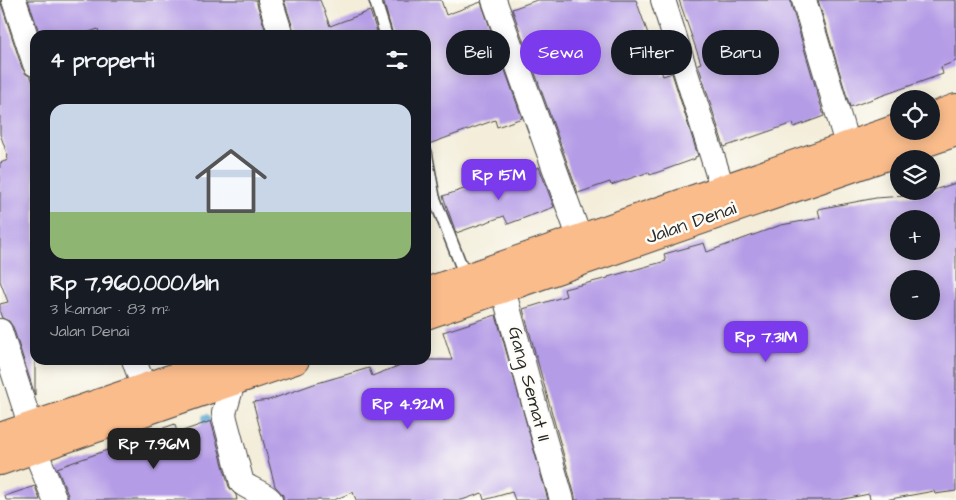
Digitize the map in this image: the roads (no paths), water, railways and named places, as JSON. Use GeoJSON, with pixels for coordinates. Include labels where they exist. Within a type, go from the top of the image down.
{"type":"FeatureCollection","features":[{"type":"Feature","properties":{"kind":"main road"},"geometry":{"type":"LineString","coordinates":[[940,114],[956,108]]}},
{"type":"Feature","properties":{"kind":"main road","name":"Jalan Denai"},"geometry":{"type":"LineString","coordinates":[[431,290],[466,278],[500,278],[851,157],[956,132]]}},
{"type":"Feature","properties":{"kind":"main road","name":"Jalan Denai"},"geometry":{"type":"LineString","coordinates":[[851,157],[890,133]]}},
{"type":"Feature","properties":{"kind":"main road","name":"Jalan Denai"},"geometry":{"type":"LineString","coordinates":[[431,312],[580,239],[726,200]]}},
{"type":"Feature","properties":{"kind":"main road"},"geometry":{"type":"LineString","coordinates":[[0,461],[33,438],[144,388],[228,367],[247,365]]}},
{"type":"Feature","properties":{"kind":"main road"},"geometry":{"type":"LineString","coordinates":[[0,438],[33,438],[228,367]]}},
{"type":"Feature","properties":{"kind":"street"},"geometry":{"type":"LineString","coordinates":[[14,0],[30,49]]}},
{"type":"Feature","properties":{"kind":"street"},"geometry":{"type":"LineString","coordinates":[[270,0],[279,30]]}},
{"type":"Feature","properties":{"kind":"street"},"geometry":{"type":"LineString","coordinates":[[494,0],[580,239]]}},
{"type":"Feature","properties":{"kind":"street"},"geometry":{"type":"LineString","coordinates":[[663,0],[726,200]]}},
{"type":"Feature","properties":{"kind":"street"},"geometry":{"type":"LineString","coordinates":[[804,0],[851,157]]}},
{"type":"Feature","properties":{"kind":"street","name":"Gang Semat II"},"geometry":{"type":"LineString","coordinates":[[500,278],[562,500]]}},
{"type":"Feature","properties":{"kind":"street"},"geometry":{"type":"LineString","coordinates":[[0,332],[33,438],[55,500]]}},
{"type":"Feature","properties":{"kind":"street"},"geometry":{"type":"LineString","coordinates":[[136,365],[144,388]]}},
{"type":"Feature","properties":{"kind":"street"},"geometry":{"type":"LineString","coordinates":[[228,367],[224,413],[242,484],[264,494],[270,500]]}},
{"type":"Feature","properties":{"kind":"lane"},"geometry":{"type":"LineString","coordinates":[[375,0],[384,30]]}},
{"type":"Feature","properties":{"kind":"lane"},"geometry":{"type":"LineString","coordinates":[[431,180],[434,197],[466,278]]}},
{"type":"Feature","properties":{"kind":"waterway"},"geometry":{"type":"LineString","coordinates":[[206,418],[206,433]]}}]}
